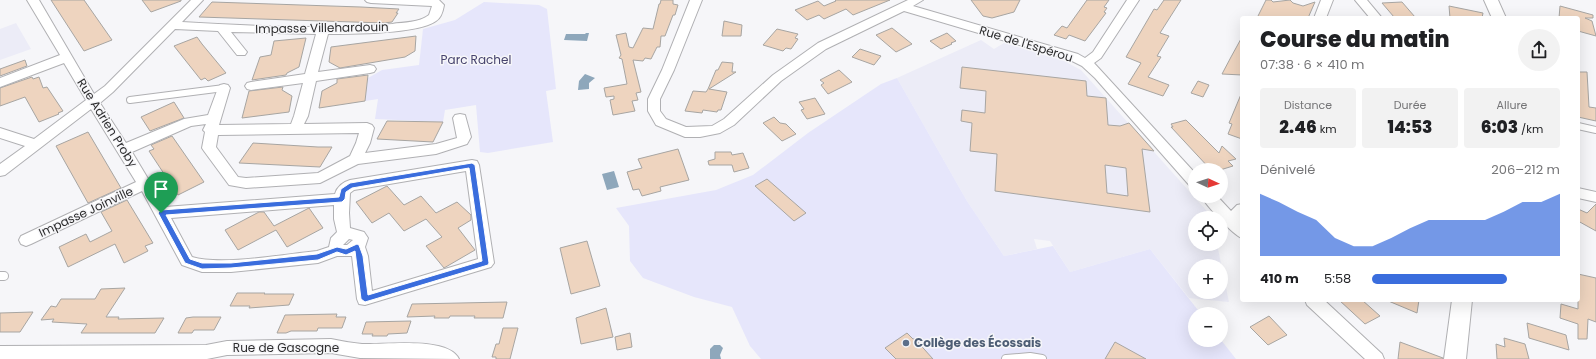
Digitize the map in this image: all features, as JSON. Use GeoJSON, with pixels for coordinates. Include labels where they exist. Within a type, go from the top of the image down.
{"type":"FeatureCollection","features":[{"type":"Feature","properties":{"kind":"street","name":"Rue Adrien Proby"},"geometry":{"type":"LineString","coordinates":[[33,0],[93,102],[145,184],[187,261],[202,266],[231,266],[318,257],[337,250]]}},
{"type":"Feature","properties":{"kind":"street"},"geometry":{"type":"LineString","coordinates":[[0,170],[36,145],[109,89],[197,0]]}},
{"type":"Feature","properties":{"kind":"street","name":"Impasse Villehardouin"},"geometry":{"type":"LineString","coordinates":[[172,25],[222,28],[323,30],[367,29],[423,23],[432,20],[437,12],[438,5],[434,2],[371,0]]}},
{"type":"Feature","properties":{"kind":"street"},"geometry":{"type":"LineString","coordinates":[[696,0],[668,70],[654,99],[654,112],[661,122],[685,132],[715,130],[729,122],[777,78],[822,46],[917,0]]}},
{"type":"Feature","properties":{"kind":"street"},"geometry":{"type":"LineString","coordinates":[[1086,63],[1097,55],[1133,0]]}},
{"type":"Feature","properties":{"kind":"street"},"geometry":{"type":"LineString","coordinates":[[1321,16],[1327,0]]}},
{"type":"Feature","properties":{"kind":"street"},"geometry":{"type":"LineString","coordinates":[[1361,0],[1374,16]]}},
{"type":"Feature","properties":{"kind":"street"},"geometry":{"type":"LineString","coordinates":[[1482,0],[1488,16]]}},
{"type":"Feature","properties":{"kind":"street"},"geometry":{"type":"LineString","coordinates":[[1491,0],[1498,16]]}},
{"type":"Feature","properties":{"kind":"street","name":"Rue de l'Espérou"},"geometry":{"type":"LineString","coordinates":[[903,7],[1074,57],[1086,63],[1188,174]]}},
{"type":"Feature","properties":{"kind":"street"},"geometry":{"type":"LineString","coordinates":[[222,28],[241,52]]}},
{"type":"Feature","properties":{"kind":"street"},"geometry":{"type":"LineString","coordinates":[[295,129],[301,116],[323,30]]}},
{"type":"Feature","properties":{"kind":"street"},"geometry":{"type":"LineString","coordinates":[[0,83],[67,56]]}},
{"type":"Feature","properties":{"kind":"street"},"geometry":{"type":"LineString","coordinates":[[251,86],[370,70]]}},
{"type":"Feature","properties":{"kind":"street"},"geometry":{"type":"LineString","coordinates":[[224,88],[212,124],[209,148],[234,181],[246,183],[320,178],[355,159],[436,149],[462,141],[464,138],[460,118]]}},
{"type":"Feature","properties":{"kind":"street"},"geometry":{"type":"LineString","coordinates":[[123,150],[189,122],[295,129],[367,128],[363,143],[355,159]]}},
{"type":"Feature","properties":{"kind":"street"},"geometry":{"type":"LineString","coordinates":[[0,133],[36,145]]}},
{"type":"Feature","properties":{"kind":"street"},"geometry":{"type":"LineString","coordinates":[[345,235],[342,227],[342,199],[343,191],[350,186],[472,165],[486,263],[365,299],[360,256],[357,247]]}},
{"type":"Feature","properties":{"kind":"street","name":"Impasse Joinville"},"geometry":{"type":"LineString","coordinates":[[26,240],[145,184]]}},
{"type":"Feature","properties":{"kind":"street"},"geometry":{"type":"LineString","coordinates":[[1580,193],[1596,197]]}},
{"type":"Feature","properties":{"kind":"street"},"geometry":{"type":"LineString","coordinates":[[161,213],[342,199]]}},
{"type":"Feature","properties":{"kind":"street"},"geometry":{"type":"LineString","coordinates":[[1214,203],[1240,230]]}},
{"type":"Feature","properties":{"kind":"street"},"geometry":{"type":"LineString","coordinates":[[1230,221],[1240,211]]}},
{"type":"Feature","properties":{"kind":"street"},"geometry":{"type":"LineString","coordinates":[[353,233],[359,236],[361,241],[357,247],[346,252],[337,250],[335,245],[336,242],[345,235],[353,233]]}},
{"type":"Feature","properties":{"kind":"street"},"geometry":{"type":"LineString","coordinates":[[1316,302],[1376,359]]}},
{"type":"Feature","properties":{"kind":"street"},"geometry":{"type":"LineString","coordinates":[[1444,359],[1450,302]]}},
{"type":"Feature","properties":{"kind":"street"},"geometry":{"type":"LineString","coordinates":[[1455,359],[1462,302]]}},
{"type":"Feature","properties":{"kind":"street","name":"Rue de Gascogne"},"geometry":{"type":"LineString","coordinates":[[0,353],[79,356],[206,352],[227,348],[331,346],[359,355],[430,351],[444,355],[451,359]]}},
{"type":"Feature","properties":{"kind":"lane"},"geometry":{"type":"LineString","coordinates":[[130,100],[224,88]]}},
{"type":"Feature","properties":{"kind":"lane"},"geometry":{"type":"LineString","coordinates":[[1580,126],[1596,130]]}},
{"type":"Feature","properties":{"kind":"lane"},"geometry":{"type":"LineString","coordinates":[[1006,359],[1030,357],[1042,359]]}},
{"type":"Feature","properties":{"kind":"shaded area"},"geometry":{"type":"Polygon","coordinates":[[[16,23],[31,49],[0,60],[0,29],[16,23]]]}},
{"type":"Feature","properties":{"kind":"shaded area"},"geometry":{"type":"Polygon","coordinates":[[[589,33],[587,41],[564,40],[566,34],[589,33]]]}},
{"type":"Feature","properties":{"kind":"shaded area"},"geometry":{"type":"Polygon","coordinates":[[[981,40],[994,49],[1004,43],[1064,61],[1081,70],[1188,190],[1188,203],[1200,203],[1207,211],[1188,211],[1188,251],[1218,251],[1220,259],[1188,259],[1188,297],[1150,249],[1070,272],[1050,241],[1034,239],[1037,249],[1004,256],[967,201],[897,78],[981,40]]]}},
{"type":"Feature","properties":{"kind":"shaded area"},"geometry":{"type":"Polygon","coordinates":[[[585,74],[595,78],[589,83],[589,89],[578,90],[579,81],[585,74]]]}},
{"type":"Feature","properties":{"kind":"shaded area"},"geometry":{"type":"Polygon","coordinates":[[[614,171],[619,187],[607,190],[602,174],[614,171]]]}},
{"type":"Feature","properties":{"kind":"shaded area"},"geometry":{"type":"Polygon","coordinates":[[[1228,297],[1229,302],[1199,299],[1228,299],[1228,297]]]}},
{"type":"Feature","properties":{"kind":"shaded area"},"geometry":{"type":"Polygon","coordinates":[[[714,345],[720,345],[723,348],[720,355],[721,359],[710,359],[710,349],[714,345]]]}},
{"type":"Feature","properties":{"kind":"green space","name":"Parc Rachel"},"geometry":{"type":"Polygon","coordinates":[[[484,2],[539,5],[547,9],[556,89],[546,91],[553,142],[488,153],[480,152],[476,105],[445,110],[443,122],[375,119],[378,99],[365,101],[368,78],[382,70],[419,65],[423,29],[455,20],[484,2]]]}},
{"type":"Feature","properties":{"kind":"green space"},"geometry":{"type":"Polygon","coordinates":[[[897,78],[967,201],[1004,256],[1053,246],[1070,272],[1150,249],[1196,307],[1188,307],[1188,347],[1227,347],[1236,359],[761,359],[750,346],[732,307],[694,297],[643,278],[630,261],[629,226],[616,208],[716,190],[753,175],[808,133],[881,84],[897,78]]]}},
{"type":"Feature","properties":{"kind":"building"},"geometry":{"type":"Polygon","coordinates":[[[51,0],[84,0],[112,40],[84,51],[51,0]]]}},
{"type":"Feature","properties":{"kind":"building"},"geometry":{"type":"Polygon","coordinates":[[[142,0],[181,0],[181,1],[151,12],[142,0]]]}},
{"type":"Feature","properties":{"kind":"building"},"geometry":{"type":"Polygon","coordinates":[[[661,0],[673,0],[673,4],[678,5],[665,36],[661,36],[660,47],[657,47],[651,59],[645,58],[643,61],[633,60],[641,92],[636,93],[638,100],[632,101],[635,111],[613,115],[610,100],[614,99],[614,96],[606,97],[604,88],[627,84],[622,59],[619,58],[621,55],[616,35],[626,33],[629,47],[633,48],[643,28],[653,29],[661,0]]]}},
{"type":"Feature","properties":{"kind":"building"},"geometry":{"type":"Polygon","coordinates":[[[835,0],[890,0],[853,15],[846,9],[824,19],[819,15],[807,20],[795,10],[818,1],[824,6],[836,1],[835,0]]]}},
{"type":"Feature","properties":{"kind":"building"},"geometry":{"type":"Polygon","coordinates":[[[971,0],[1020,0],[1014,12],[992,18],[983,16],[971,0]]]}},
{"type":"Feature","properties":{"kind":"building"},"geometry":{"type":"Polygon","coordinates":[[[1087,0],[1109,0],[1104,7],[1107,8],[1104,12],[1106,13],[1085,41],[1069,35],[1066,39],[1054,35],[1062,26],[1067,28],[1087,0]]]}},
{"type":"Feature","properties":{"kind":"building"},"geometry":{"type":"Polygon","coordinates":[[[1164,0],[1181,0],[1160,33],[1169,36],[1157,56],[1161,57],[1148,77],[1169,85],[1163,96],[1128,84],[1141,63],[1126,57],[1154,9],[1157,10],[1164,0]]]}},
{"type":"Feature","properties":{"kind":"building"},"geometry":{"type":"Polygon","coordinates":[[[1266,0],[1271,0],[1273,2],[1290,0],[1293,3],[1303,6],[1315,2],[1309,16],[1258,16],[1266,0]]]}},
{"type":"Feature","properties":{"kind":"building"},"geometry":{"type":"Polygon","coordinates":[[[212,2],[399,9],[392,22],[384,23],[199,17],[212,2]]]}},
{"type":"Feature","properties":{"kind":"building"},"geometry":{"type":"Polygon","coordinates":[[[1402,2],[1414,16],[1393,16],[1382,3],[1402,2]]]}},
{"type":"Feature","properties":{"kind":"building"},"geometry":{"type":"Polygon","coordinates":[[[1449,6],[1483,13],[1482,16],[1450,16],[1449,6]]]}},
{"type":"Feature","properties":{"kind":"building"},"geometry":{"type":"Polygon","coordinates":[[[1560,6],[1593,15],[1593,18],[1585,18],[1592,21],[1596,36],[1580,32],[1580,16],[1559,16],[1560,6]]]}},
{"type":"Feature","properties":{"kind":"building"},"geometry":{"type":"Polygon","coordinates":[[[724,21],[742,25],[741,36],[722,36],[724,21]]]}},
{"type":"Feature","properties":{"kind":"building"},"geometry":{"type":"Polygon","coordinates":[[[892,28],[912,44],[896,52],[876,35],[892,28]]]}},
{"type":"Feature","properties":{"kind":"building"},"geometry":{"type":"Polygon","coordinates":[[[777,29],[798,34],[795,38],[798,39],[791,49],[786,48],[783,51],[763,45],[777,29]]]}},
{"type":"Feature","properties":{"kind":"building"},"geometry":{"type":"Polygon","coordinates":[[[947,33],[956,41],[951,43],[952,44],[941,49],[930,41],[947,33]]]}},
{"type":"Feature","properties":{"kind":"building"},"geometry":{"type":"Polygon","coordinates":[[[416,36],[415,51],[405,57],[340,68],[329,62],[331,47],[416,36]]]}},
{"type":"Feature","properties":{"kind":"building"},"geometry":{"type":"Polygon","coordinates":[[[197,37],[226,73],[208,81],[205,78],[201,80],[174,46],[197,37]]]}},
{"type":"Feature","properties":{"kind":"building"},"geometry":{"type":"Polygon","coordinates":[[[306,38],[299,67],[286,75],[252,80],[260,57],[271,55],[274,41],[306,38]]]}},
{"type":"Feature","properties":{"kind":"building"},"geometry":{"type":"Polygon","coordinates":[[[1240,41],[1240,75],[1222,74],[1240,41]]]}},
{"type":"Feature","properties":{"kind":"building"},"geometry":{"type":"Polygon","coordinates":[[[860,49],[881,56],[874,65],[852,57],[860,49]]]}},
{"type":"Feature","properties":{"kind":"building"},"geometry":{"type":"Polygon","coordinates":[[[25,60],[27,66],[0,76],[0,69],[25,60]]]}},
{"type":"Feature","properties":{"kind":"building"},"geometry":{"type":"Polygon","coordinates":[[[722,62],[733,63],[732,72],[736,72],[709,89],[727,92],[721,110],[718,110],[717,112],[703,110],[702,113],[685,111],[693,91],[706,92],[716,70],[718,70],[722,62]]]}},
{"type":"Feature","properties":{"kind":"building"},"geometry":{"type":"Polygon","coordinates":[[[962,67],[1086,81],[1087,96],[1106,98],[1108,125],[1120,126],[1129,123],[1154,151],[1142,149],[1150,212],[995,191],[997,154],[970,151],[972,123],[961,121],[962,110],[985,113],[986,91],[960,88],[962,67]],[[1105,165],[1107,193],[1128,196],[1126,168],[1105,165]]]}},
{"type":"Feature","properties":{"kind":"building"},"geometry":{"type":"Polygon","coordinates":[[[839,70],[852,82],[828,94],[821,85],[824,83],[820,80],[839,70]]]}},
{"type":"Feature","properties":{"kind":"building"},"geometry":{"type":"Polygon","coordinates":[[[1580,72],[1587,72],[1589,107],[1596,108],[1596,121],[1580,117],[1580,72]]]}},
{"type":"Feature","properties":{"kind":"building"},"geometry":{"type":"Polygon","coordinates":[[[368,75],[365,101],[319,108],[322,91],[337,83],[337,79],[368,75]]]}},
{"type":"Feature","properties":{"kind":"building"},"geometry":{"type":"Polygon","coordinates":[[[32,77],[33,79],[39,77],[43,88],[47,87],[63,111],[39,122],[25,97],[0,106],[0,88],[32,77]]]}},
{"type":"Feature","properties":{"kind":"building"},"geometry":{"type":"Polygon","coordinates":[[[1198,81],[1209,85],[1203,97],[1191,93],[1198,81]]]}},
{"type":"Feature","properties":{"kind":"building"},"geometry":{"type":"Polygon","coordinates":[[[283,87],[282,90],[292,96],[289,112],[242,118],[249,91],[283,87]]]}},
{"type":"Feature","properties":{"kind":"building"},"geometry":{"type":"Polygon","coordinates":[[[1240,97],[1240,138],[1228,134],[1232,124],[1229,123],[1240,97]]]}},
{"type":"Feature","properties":{"kind":"building"},"geometry":{"type":"Polygon","coordinates":[[[815,98],[825,114],[807,119],[801,110],[804,109],[799,102],[815,98]]]}},
{"type":"Feature","properties":{"kind":"building"},"geometry":{"type":"Polygon","coordinates":[[[174,102],[184,118],[150,131],[141,117],[174,102]]]}},
{"type":"Feature","properties":{"kind":"building"},"geometry":{"type":"Polygon","coordinates":[[[774,117],[780,123],[786,124],[796,134],[782,141],[763,123],[774,117]]]}},
{"type":"Feature","properties":{"kind":"building"},"geometry":{"type":"Polygon","coordinates":[[[1186,120],[1219,153],[1222,146],[1236,159],[1228,161],[1233,166],[1228,168],[1228,163],[1204,163],[1171,127],[1173,127],[1171,124],[1186,120]]]}},
{"type":"Feature","properties":{"kind":"building"},"geometry":{"type":"Polygon","coordinates":[[[387,121],[443,122],[433,142],[377,139],[387,121]]]}},
{"type":"Feature","properties":{"kind":"building"},"geometry":{"type":"Polygon","coordinates":[[[88,132],[121,188],[88,203],[56,146],[88,132]]]}},
{"type":"Feature","properties":{"kind":"building"},"geometry":{"type":"Polygon","coordinates":[[[172,136],[204,182],[178,195],[149,151],[154,149],[151,145],[172,136]]]}},
{"type":"Feature","properties":{"kind":"building"},"geometry":{"type":"Polygon","coordinates":[[[253,143],[332,147],[320,167],[239,163],[253,143]]]}},
{"type":"Feature","properties":{"kind":"building"},"geometry":{"type":"Polygon","coordinates":[[[678,149],[689,180],[660,187],[661,191],[642,196],[639,189],[633,190],[627,172],[642,168],[638,159],[678,149]]]}},
{"type":"Feature","properties":{"kind":"building"},"geometry":{"type":"Polygon","coordinates":[[[715,152],[731,152],[732,155],[743,153],[749,168],[734,172],[732,165],[709,165],[708,161],[715,159],[715,152]]]}},
{"type":"Feature","properties":{"kind":"building"},"geometry":{"type":"Polygon","coordinates":[[[767,179],[806,213],[794,221],[755,186],[767,179]]]}},
{"type":"Feature","properties":{"kind":"building"},"geometry":{"type":"Polygon","coordinates":[[[387,186],[404,205],[421,196],[436,213],[457,202],[471,215],[471,220],[458,228],[475,250],[444,268],[426,246],[442,237],[426,219],[404,231],[389,213],[372,223],[356,202],[387,186]]]}},
{"type":"Feature","properties":{"kind":"building"},"geometry":{"type":"Polygon","coordinates":[[[127,200],[153,243],[145,246],[148,251],[124,263],[115,244],[68,267],[59,247],[86,234],[90,242],[112,231],[101,212],[127,200]]]}},
{"type":"Feature","properties":{"kind":"building"},"geometry":{"type":"Polygon","coordinates":[[[1596,204],[1596,231],[1580,222],[1580,210],[1587,213],[1596,204]]]}},
{"type":"Feature","properties":{"kind":"building"},"geometry":{"type":"Polygon","coordinates":[[[309,208],[323,228],[287,247],[276,230],[238,250],[225,230],[259,212],[264,212],[274,226],[309,208]]]}},
{"type":"Feature","properties":{"kind":"building"},"geometry":{"type":"Polygon","coordinates":[[[587,241],[600,286],[571,294],[560,248],[587,241]]]}},
{"type":"Feature","properties":{"kind":"building"},"geometry":{"type":"Polygon","coordinates":[[[1580,274],[1596,278],[1596,322],[1588,319],[1587,339],[1578,339],[1578,324],[1560,318],[1561,304],[1578,309],[1578,302],[1580,302],[1580,274]]]}},
{"type":"Feature","properties":{"kind":"building"},"geometry":{"type":"Polygon","coordinates":[[[125,288],[106,317],[119,317],[118,319],[164,318],[155,333],[81,333],[87,324],[52,322],[54,319],[41,320],[51,306],[56,307],[61,299],[95,299],[101,289],[125,288]]]}},
{"type":"Feature","properties":{"kind":"building"},"geometry":{"type":"Polygon","coordinates":[[[237,293],[294,294],[289,305],[249,308],[250,306],[230,306],[237,293]]]}},
{"type":"Feature","properties":{"kind":"building"},"geometry":{"type":"Polygon","coordinates":[[[507,302],[503,318],[474,318],[475,316],[450,316],[449,318],[434,318],[435,316],[407,317],[412,304],[507,302]]]}},
{"type":"Feature","properties":{"kind":"building"},"geometry":{"type":"Polygon","coordinates":[[[1341,302],[1364,302],[1380,316],[1365,324],[1341,302]]]}},
{"type":"Feature","properties":{"kind":"building"},"geometry":{"type":"Polygon","coordinates":[[[1391,302],[1419,302],[1417,313],[1391,302]]]}},
{"type":"Feature","properties":{"kind":"building"},"geometry":{"type":"Polygon","coordinates":[[[606,308],[613,337],[581,344],[576,318],[606,308]]]}},
{"type":"Feature","properties":{"kind":"building"},"geometry":{"type":"Polygon","coordinates":[[[33,312],[20,332],[0,332],[0,313],[33,312]]]}},
{"type":"Feature","properties":{"kind":"building"},"geometry":{"type":"Polygon","coordinates":[[[337,314],[336,317],[346,317],[342,328],[318,328],[317,331],[291,331],[286,333],[277,333],[285,315],[337,314]]]}},
{"type":"Feature","properties":{"kind":"building"},"geometry":{"type":"Polygon","coordinates":[[[1269,316],[1287,335],[1268,345],[1250,327],[1269,316]]]}},
{"type":"Feature","properties":{"kind":"building"},"geometry":{"type":"Polygon","coordinates":[[[221,317],[214,330],[194,330],[192,333],[178,333],[186,318],[221,317]]]}},
{"type":"Feature","properties":{"kind":"building"},"geometry":{"type":"Polygon","coordinates":[[[411,321],[407,333],[388,334],[387,336],[362,334],[366,322],[411,321]]]}},
{"type":"Feature","properties":{"kind":"building"},"geometry":{"type":"Polygon","coordinates":[[[1527,323],[1566,335],[1569,350],[1529,338],[1527,323]]]}},
{"type":"Feature","properties":{"kind":"building"},"geometry":{"type":"Polygon","coordinates":[[[503,328],[518,328],[510,359],[496,359],[496,357],[492,357],[496,344],[499,344],[503,328]]]}},
{"type":"Feature","properties":{"kind":"building"},"geometry":{"type":"Polygon","coordinates":[[[630,333],[632,347],[617,350],[615,337],[630,333]]]}},
{"type":"Feature","properties":{"kind":"building","name":"Collège des Écossais"},"geometry":{"type":"Polygon","coordinates":[[[907,333],[915,339],[933,359],[896,359],[885,348],[907,333]]]}},
{"type":"Feature","properties":{"kind":"building"},"geometry":{"type":"Polygon","coordinates":[[[1504,338],[1525,344],[1529,359],[1497,359],[1496,344],[1505,347],[1504,338]]]}},
{"type":"Feature","properties":{"kind":"building"},"geometry":{"type":"Polygon","coordinates":[[[1115,342],[1146,359],[1105,359],[1115,342]]]}},
{"type":"Feature","properties":{"kind":"building"},"geometry":{"type":"Polygon","coordinates":[[[1400,342],[1443,358],[1443,359],[1398,359],[1400,342]]]}},
{"type":"Feature","properties":{"kind":"place","name":"Collège des Écossais"},"geometry":{"type":"Point","coordinates":[906,343]}},
{"type":"Feature","properties":{"kind":"route"},"geometry":{"type":"LineString","coordinates":[[472,165],[486,263],[365,299],[360,256],[357,247],[350,251],[342,252],[337,250],[318,257],[231,266],[202,266],[187,261],[161,213],[342,199],[343,191],[350,186],[472,165]]}}]}
